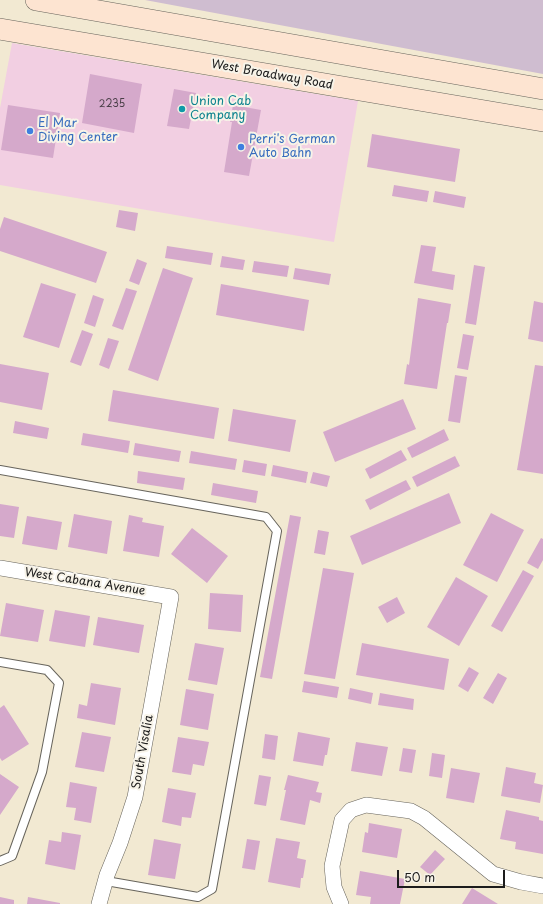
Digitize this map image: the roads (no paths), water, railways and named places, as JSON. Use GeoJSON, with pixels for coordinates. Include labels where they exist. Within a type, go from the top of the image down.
{"type":"FeatureCollection","features":[{"type":"Feature","properties":{"kind":"main road"},"geometry":{"type":"LineString","coordinates":[[36,0],[543,89]]}},
{"type":"Feature","properties":{"kind":"main road","name":"West Broadway Road"},"geometry":{"type":"LineString","coordinates":[[0,29],[543,121]]}},
{"type":"Feature","properties":{"kind":"street","name":"West Cabana Avenue"},"geometry":{"type":"LineString","coordinates":[[0,568],[171,597]]}},
{"type":"Feature","properties":{"kind":"street","name":"South Visalia"},"geometry":{"type":"LineString","coordinates":[[99,904],[135,797],[171,597]]}},
{"type":"Feature","properties":{"kind":"street"},"geometry":{"type":"LineString","coordinates":[[341,904],[334,887],[332,866],[342,820],[351,810],[366,804],[411,811],[424,818],[493,874],[521,882],[543,886]]}},
{"type":"Feature","properties":{"kind":"lane"},"geometry":{"type":"LineString","coordinates":[[0,470],[266,517],[277,531],[212,889],[198,897],[106,881]]}},
{"type":"Feature","properties":{"kind":"lane"},"geometry":{"type":"LineString","coordinates":[[0,662],[47,670],[59,683],[42,772],[12,856],[0,861]]}},
{"type":"Feature","properties":{"kind":"place","name":"Union Cab Company"},"geometry":{"type":"Point","coordinates":[182,109]}},
{"type":"Feature","properties":{"kind":"place","name":"El Mar Diving Center"},"geometry":{"type":"Point","coordinates":[30,131]}},
{"type":"Feature","properties":{"kind":"place","name":"Perri's German Auto Bahn"},"geometry":{"type":"Point","coordinates":[241,147]}}]}
